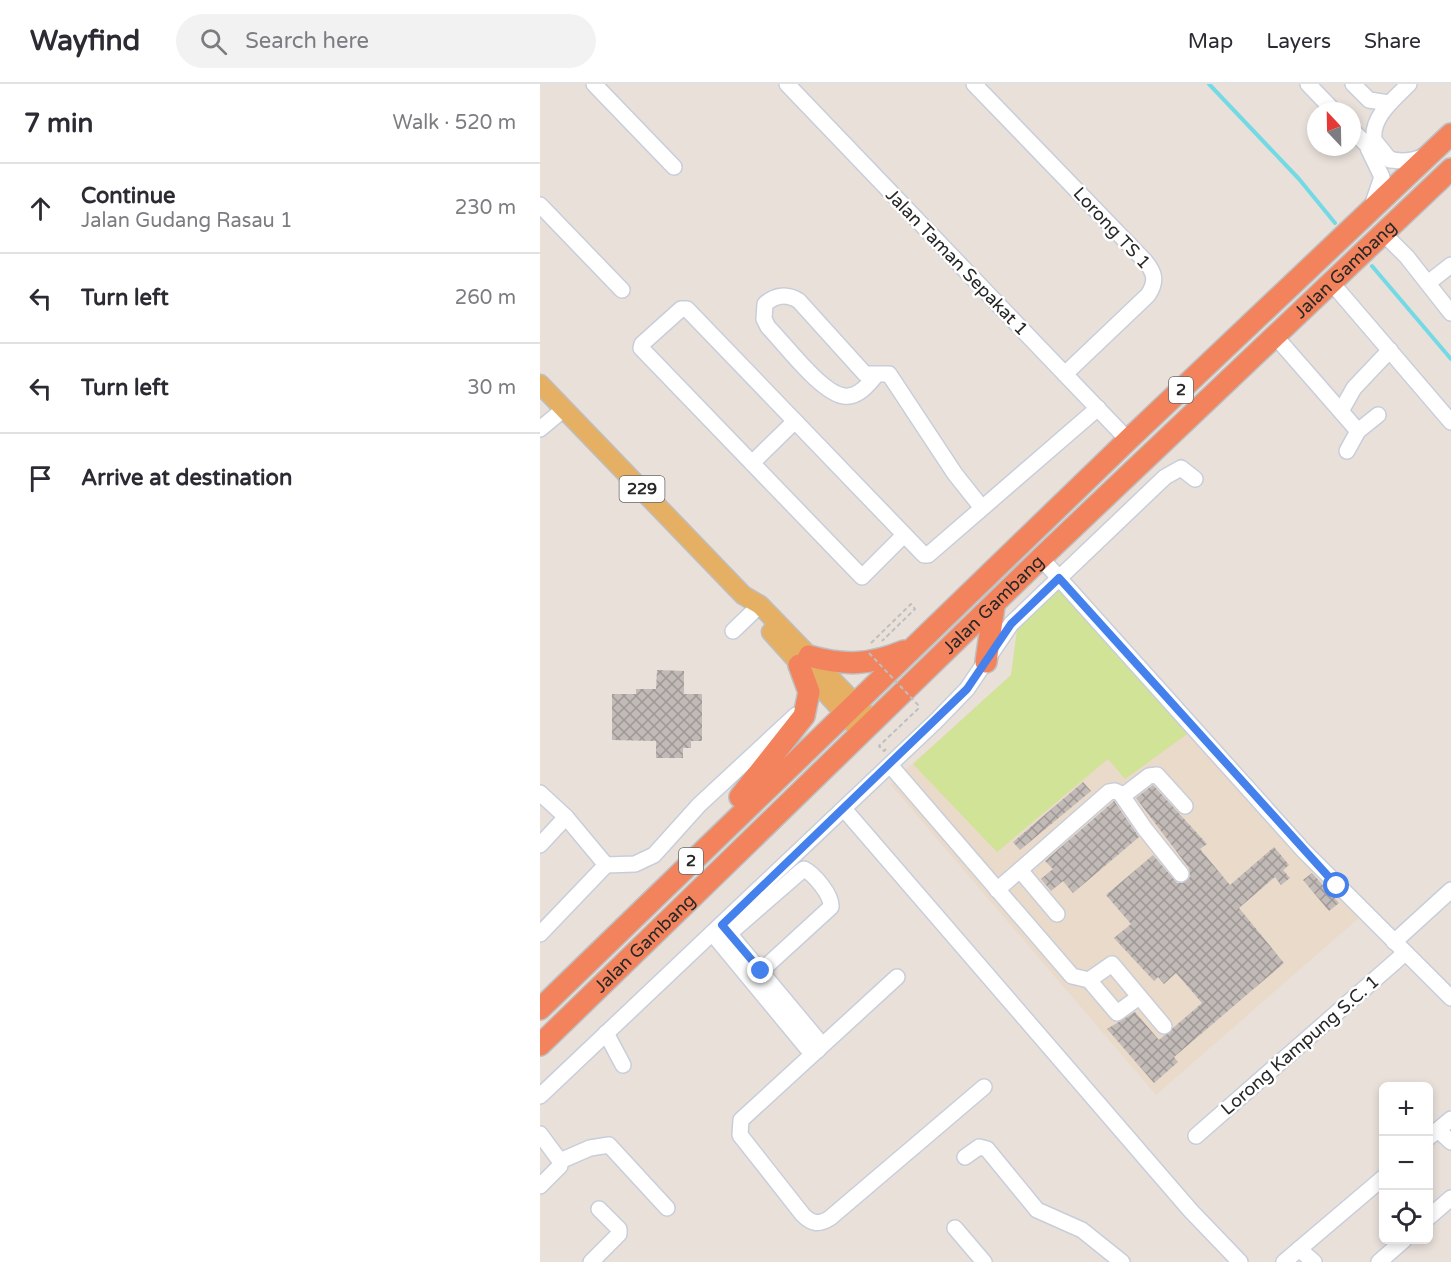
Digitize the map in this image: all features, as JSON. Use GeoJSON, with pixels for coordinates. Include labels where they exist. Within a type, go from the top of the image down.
{"type":"FeatureCollection","features":[{"type":"Feature","properties":{"kind":"highway","name":"Jalan Gambang"},"geometry":{"type":"LineString","coordinates":[[540,1009],[1128,440],[1451,134]]}},
{"type":"Feature","properties":{"kind":"highway","name":"Jalan Gambang"},"geometry":{"type":"LineString","coordinates":[[540,1045],[1041,558],[1451,169]]}},
{"type":"Feature","properties":{"kind":"highway"},"geometry":{"type":"LineString","coordinates":[[986,662],[994,606]]}},
{"type":"Feature","properties":{"kind":"highway"},"geometry":{"type":"LineString","coordinates":[[679,872],[798,727],[809,702],[804,660],[861,664],[913,647]]}},
{"type":"Feature","properties":{"kind":"main road","name":"229"},"geometry":{"type":"LineString","coordinates":[[540,384],[868,728]]}},
{"type":"Feature","properties":{"kind":"street"},"geometry":{"type":"LineString","coordinates":[[594,84],[674,167]]}},
{"type":"Feature","properties":{"kind":"street","name":"Jalan Taman Sepakat 1"},"geometry":{"type":"LineString","coordinates":[[787,84],[1128,440]]}},
{"type":"Feature","properties":{"kind":"street","name":"Lorong TS 1"},"geometry":{"type":"LineString","coordinates":[[974,84],[1154,273],[1155,280],[1148,295],[1065,374]]}},
{"type":"Feature","properties":{"kind":"street"},"geometry":{"type":"LineString","coordinates":[[1308,84],[1325,102]]}},
{"type":"Feature","properties":{"kind":"street"},"geometry":{"type":"LineString","coordinates":[[1353,84],[1369,100],[1389,103]]}},
{"type":"Feature","properties":{"kind":"street"},"geometry":{"type":"LineString","coordinates":[[1390,160],[1378,147],[1373,133],[1374,125],[1389,103],[1409,84]]}},
{"type":"Feature","properties":{"kind":"street"},"geometry":{"type":"LineString","coordinates":[[1361,139],[1390,160],[1407,162],[1430,153]]}},
{"type":"Feature","properties":{"kind":"street"},"geometry":{"type":"LineString","coordinates":[[1365,143],[1382,177],[1378,194],[1368,213]]}},
{"type":"Feature","properties":{"kind":"street"},"geometry":{"type":"LineString","coordinates":[[540,205],[622,290]]}},
{"type":"Feature","properties":{"kind":"street"},"geometry":{"type":"LineString","coordinates":[[1383,233],[1428,283],[1451,313]]}},
{"type":"Feature","properties":{"kind":"street"},"geometry":{"type":"LineString","coordinates":[[1428,283],[1451,265]]}},
{"type":"Feature","properties":{"kind":"street"},"geometry":{"type":"LineString","coordinates":[[1331,282],[1451,422]]}},
{"type":"Feature","properties":{"kind":"street"},"geometry":{"type":"LineString","coordinates":[[877,374],[857,393],[845,396],[828,390],[768,327],[764,319],[765,304],[771,298],[792,296],[865,374],[877,374],[889,374],[955,474],[982,508]]}},
{"type":"Feature","properties":{"kind":"street"},"geometry":{"type":"LineString","coordinates":[[904,535],[862,577],[641,348],[642,344],[681,309],[687,309],[924,555],[928,555],[1098,408]]}},
{"type":"Feature","properties":{"kind":"street"},"geometry":{"type":"LineString","coordinates":[[1275,336],[1358,430]]}},
{"type":"Feature","properties":{"kind":"street"},"geometry":{"type":"LineString","coordinates":[[1341,411],[1354,388],[1390,350]]}},
{"type":"Feature","properties":{"kind":"street"},"geometry":{"type":"LineString","coordinates":[[540,429],[564,409]]}},
{"type":"Feature","properties":{"kind":"street"},"geometry":{"type":"LineString","coordinates":[[1347,451],[1358,430],[1378,415]]}},
{"type":"Feature","properties":{"kind":"street"},"geometry":{"type":"LineString","coordinates":[[752,463],[795,421]]}},
{"type":"Feature","properties":{"kind":"street"},"geometry":{"type":"LineString","coordinates":[[540,1095],[721,930],[967,689],[1011,624],[1165,477],[1181,468],[1195,478]]}},
{"type":"Feature","properties":{"kind":"street"},"geometry":{"type":"LineString","coordinates":[[1041,558],[1304,851],[1451,998]]}},
{"type":"Feature","properties":{"kind":"street"},"geometry":{"type":"LineString","coordinates":[[733,631],[756,608]]}},
{"type":"Feature","properties":{"kind":"street"},"geometry":{"type":"LineString","coordinates":[[540,934],[606,865],[635,864],[654,855],[713,791],[809,702]]}},
{"type":"Feature","properties":{"kind":"street"},"geometry":{"type":"LineString","coordinates":[[890,765],[1072,976],[1089,980],[1117,1013],[1139,998]]}},
{"type":"Feature","properties":{"kind":"street"},"geometry":{"type":"LineString","coordinates":[[997,890],[1109,792],[1128,793],[1149,776],[1157,775],[1185,806]]}},
{"type":"Feature","properties":{"kind":"street"},"geometry":{"type":"LineString","coordinates":[[540,792],[566,817],[606,865]]}},
{"type":"Feature","properties":{"kind":"street"},"geometry":{"type":"LineString","coordinates":[[1121,794],[1134,815],[1181,874]]}},
{"type":"Feature","properties":{"kind":"street"},"geometry":{"type":"LineString","coordinates":[[844,809],[1191,1211],[1240,1262]]}},
{"type":"Feature","properties":{"kind":"street"},"geometry":{"type":"LineString","coordinates":[[540,845],[566,817]]}},
{"type":"Feature","properties":{"kind":"street"},"geometry":{"type":"LineString","coordinates":[[721,930],[804,869],[810,872],[830,898],[831,907],[761,971]]}},
{"type":"Feature","properties":{"kind":"street"},"geometry":{"type":"LineString","coordinates":[[1020,870],[1057,914]]}},
{"type":"Feature","properties":{"kind":"street"},"geometry":{"type":"LineString","coordinates":[[1394,942],[1451,890]]}},
{"type":"Feature","properties":{"kind":"street"},"geometry":{"type":"LineString","coordinates":[[721,930],[761,971],[818,1040],[818,1050]]}},
{"type":"Feature","properties":{"kind":"street"},"geometry":{"type":"LineString","coordinates":[[721,930],[807,1048],[818,1050]]}},
{"type":"Feature","properties":{"kind":"street","name":"Lorong Kampung S.C. 1"},"geometry":{"type":"LineString","coordinates":[[1196,1136],[1405,953]]}},
{"type":"Feature","properties":{"kind":"street"},"geometry":{"type":"LineString","coordinates":[[1089,980],[1112,964],[1164,1026]]}},
{"type":"Feature","properties":{"kind":"street"},"geometry":{"type":"LineString","coordinates":[[897,977],[741,1120],[738,1130],[803,1215],[815,1223],[822,1223],[830,1218],[984,1087]]}},
{"type":"Feature","properties":{"kind":"street"},"geometry":{"type":"LineString","coordinates":[[606,1033],[623,1065]]}},
{"type":"Feature","properties":{"kind":"street"},"geometry":{"type":"LineString","coordinates":[[1451,1119],[1433,1134],[1451,1142]]}},
{"type":"Feature","properties":{"kind":"street"},"geometry":{"type":"LineString","coordinates":[[540,1134],[560,1161],[560,1166],[540,1186]]}},
{"type":"Feature","properties":{"kind":"street"},"geometry":{"type":"LineString","coordinates":[[560,1161],[590,1148],[609,1145],[667,1208]]}},
{"type":"Feature","properties":{"kind":"street"},"geometry":{"type":"LineString","coordinates":[[965,1157],[979,1147],[987,1149],[1037,1210],[1082,1230],[1122,1262]]}},
{"type":"Feature","properties":{"kind":"street"},"geometry":{"type":"LineString","coordinates":[[1284,1262],[1379,1180]]}},
{"type":"Feature","properties":{"kind":"street"},"geometry":{"type":"LineString","coordinates":[[1433,1214],[1451,1198]]}},
{"type":"Feature","properties":{"kind":"street"},"geometry":{"type":"LineString","coordinates":[[591,1262],[619,1234],[619,1229],[599,1209]]}},
{"type":"Feature","properties":{"kind":"street"},"geometry":{"type":"LineString","coordinates":[[955,1228],[984,1262]]}},
{"type":"Feature","properties":{"kind":"street"},"geometry":{"type":"LineString","coordinates":[[1379,1262],[1399,1244]]}},
{"type":"Feature","properties":{"kind":"street"},"geometry":{"type":"LineString","coordinates":[[1298,1250],[1314,1262]]}},
{"type":"Feature","properties":{"kind":"path"},"geometry":{"type":"LineString","coordinates":[[869,645],[910,604],[915,609],[869,653],[920,706],[879,746],[884,751],[892,743]]}},
{"type":"Feature","properties":{"kind":"shaded area"},"geometry":{"type":"Polygon","coordinates":[[[1061,587],[1360,917],[1156,1095],[890,784],[1011,675],[1018,623],[1061,587]]]}},
{"type":"Feature","properties":{"kind":"green space"},"geometry":{"type":"Polygon","coordinates":[[[1061,587],[1190,732],[1125,779],[1108,759],[997,852],[913,764],[1011,675],[1018,623],[1061,587]]]}},
{"type":"Feature","properties":{"kind":"building"},"geometry":{"type":"Polygon","coordinates":[[[657,670],[684,671],[684,694],[702,694],[702,741],[691,741],[691,748],[683,748],[683,758],[656,758],[656,741],[612,740],[612,694],[636,694],[636,689],[656,689],[657,670]]]}},
{"type":"Feature","properties":{"kind":"building"},"geometry":{"type":"Polygon","coordinates":[[[1083,782],[1091,791],[1020,850],[1013,842],[1083,782]]]}},
{"type":"Feature","properties":{"kind":"building"},"geometry":{"type":"Polygon","coordinates":[[[1153,785],[1207,844],[1200,849],[1230,885],[1274,847],[1289,865],[1283,870],[1290,878],[1281,885],[1275,877],[1239,908],[1284,963],[1174,1057],[1178,1062],[1154,1083],[1107,1029],[1135,1012],[1159,1040],[1202,1003],[1176,973],[1164,984],[1158,977],[1154,981],[1114,938],[1131,924],[1106,895],[1153,855],[1177,883],[1183,883],[1190,877],[1189,868],[1136,798],[1153,785]]]}},
{"type":"Feature","properties":{"kind":"building"},"geometry":{"type":"Polygon","coordinates":[[[1114,801],[1139,837],[1073,893],[1063,881],[1051,891],[1041,879],[1053,869],[1045,861],[1114,801]]]}},
{"type":"Feature","properties":{"kind":"building"},"geometry":{"type":"Polygon","coordinates":[[[1312,873],[1339,903],[1329,911],[1303,880],[1312,873]]]}},
{"type":"Feature","properties":{"kind":"waterway"},"geometry":{"type":"LineString","coordinates":[[1209,84],[1299,179],[1335,223]]}},
{"type":"Feature","properties":{"kind":"waterway"},"geometry":{"type":"LineString","coordinates":[[1372,266],[1451,359]]}},
{"type":"Feature","properties":{"kind":"route"},"geometry":{"type":"LineString","coordinates":[[761,971],[722,925],[936,721],[967,689],[1011,624],[1059,578],[1337,886]]}}]}
